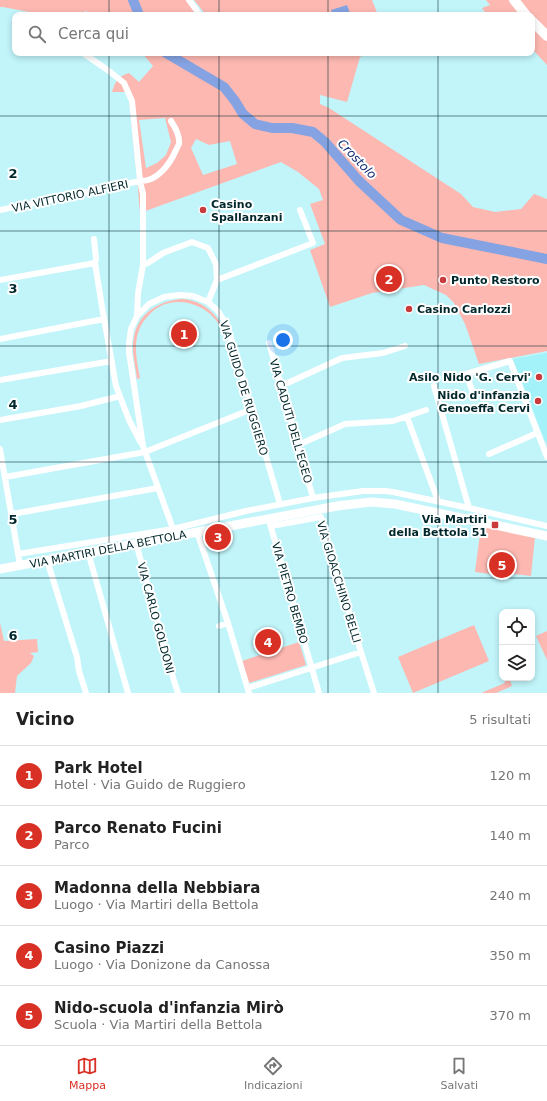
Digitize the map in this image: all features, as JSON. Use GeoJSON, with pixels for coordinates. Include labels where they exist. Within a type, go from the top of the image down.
{"type":"FeatureCollection","features":[{"type":"Feature","properties":{"kind":"main road"},"geometry":{"type":"LineString","coordinates":[[514,0],[524,12]]}},
{"type":"Feature","properties":{"kind":"main road"},"geometry":{"type":"LineString","coordinates":[[535,25],[547,36]]}},
{"type":"Feature","properties":{"kind":"main road","name":"VIA MARTIRI DELLA BETTOLA"},"geometry":{"type":"LineString","coordinates":[[0,569],[197,532],[270,523],[348,504],[383,503],[407,506],[547,536]]}},
{"type":"Feature","properties":{"kind":"street"},"geometry":{"type":"LineString","coordinates":[[189,0],[198,12]]}},
{"type":"Feature","properties":{"kind":"street"},"geometry":{"type":"LineString","coordinates":[[87,56],[124,83],[132,101],[140,181],[143,194],[143,265],[138,293],[137,316]]}},
{"type":"Feature","properties":{"kind":"street","name":"VIA VITTORIO ALFIERI"},"geometry":{"type":"LineString","coordinates":[[0,210],[146,181],[160,174],[172,158],[179,144],[176,129],[171,121]]}},
{"type":"Feature","properties":{"kind":"street"},"geometry":{"type":"LineString","coordinates":[[217,280],[313,243],[300,210]]}},
{"type":"Feature","properties":{"kind":"street"},"geometry":{"type":"LineString","coordinates":[[94,239],[95,263],[116,386],[129,420],[144,449],[173,529]]}},
{"type":"Feature","properties":{"kind":"street"},"geometry":{"type":"LineString","coordinates":[[143,265],[163,253],[192,242],[208,248],[216,264],[217,280],[208,302]]}},
{"type":"Feature","properties":{"kind":"street"},"geometry":{"type":"LineString","coordinates":[[0,280],[95,263]]}},
{"type":"Feature","properties":{"kind":"street","name":"VIA GUIDO DE RUGGIERO"},"geometry":{"type":"LineString","coordinates":[[144,449],[129,352],[131,329],[137,316],[155,300],[171,295],[193,296],[208,302],[218,311],[227,325],[280,504]]}},
{"type":"Feature","properties":{"kind":"street"},"geometry":{"type":"LineString","coordinates":[[0,339],[104,319]]}},
{"type":"Feature","properties":{"kind":"street","name":"VIA CADUTI DELL'EGEO"},"geometry":{"type":"LineString","coordinates":[[269,343],[313,498]]}},
{"type":"Feature","properties":{"kind":"street"},"geometry":{"type":"LineString","coordinates":[[281,386],[342,358],[383,353],[405,346]]}},
{"type":"Feature","properties":{"kind":"street"},"geometry":{"type":"LineString","coordinates":[[0,380],[112,361]]}},
{"type":"Feature","properties":{"kind":"street"},"geometry":{"type":"LineString","coordinates":[[475,398],[466,374],[510,361],[547,457]]}},
{"type":"Feature","properties":{"kind":"street"},"geometry":{"type":"LineString","coordinates":[[434,386],[469,508]]}},
{"type":"Feature","properties":{"kind":"street"},"geometry":{"type":"LineString","coordinates":[[0,420],[81,406],[120,396]]}},
{"type":"Feature","properties":{"kind":"street"},"geometry":{"type":"LineString","coordinates":[[5,477],[144,449],[252,409]]}},
{"type":"Feature","properties":{"kind":"street"},"geometry":{"type":"LineString","coordinates":[[298,445],[345,424],[394,421],[426,410]]}},
{"type":"Feature","properties":{"kind":"street"},"geometry":{"type":"LineString","coordinates":[[407,417],[438,501]]}},
{"type":"Feature","properties":{"kind":"street"},"geometry":{"type":"LineString","coordinates":[[489,454],[537,433]]}},
{"type":"Feature","properties":{"kind":"street"},"geometry":{"type":"LineString","coordinates":[[0,449],[20,565]]}},
{"type":"Feature","properties":{"kind":"street"},"geometry":{"type":"LineString","coordinates":[[12,514],[158,488]]}},
{"type":"Feature","properties":{"kind":"street"},"geometry":{"type":"LineString","coordinates":[[18,554],[173,529],[246,511],[313,498],[363,492],[385,491],[438,501],[547,526]]}},
{"type":"Feature","properties":{"kind":"street","name":"VIA GIOACCHINO BELLI"},"geometry":{"type":"LineString","coordinates":[[270,523],[321,517],[374,693]]}},
{"type":"Feature","properties":{"kind":"street","name":"VIA PIETRO BEMBO"},"geometry":{"type":"LineString","coordinates":[[270,523],[320,693]]}},
{"type":"Feature","properties":{"kind":"street"},"geometry":{"type":"LineString","coordinates":[[197,532],[228,623],[248,691],[361,652]]}},
{"type":"Feature","properties":{"kind":"street","name":"VIA CARLO GOLDONI"},"geometry":{"type":"LineString","coordinates":[[136,544],[178,693]]}},
{"type":"Feature","properties":{"kind":"street"},"geometry":{"type":"LineString","coordinates":[[88,552],[128,693]]}},
{"type":"Feature","properties":{"kind":"street"},"geometry":{"type":"LineString","coordinates":[[47,560],[77,657],[79,671],[86,693]]}},
{"type":"Feature","properties":{"kind":"street"},"geometry":{"type":"LineString","coordinates":[[219,626],[228,623]]}},
{"type":"Feature","properties":{"kind":"shaded area"},"geometry":{"type":"Polygon","coordinates":[[[0,0],[187,0],[196,12],[29,12],[0,7],[0,0]]]}},
{"type":"Feature","properties":{"kind":"shaded area"},"geometry":{"type":"Polygon","coordinates":[[[194,0],[372,0],[377,12],[204,12],[194,0]]]}},
{"type":"Feature","properties":{"kind":"shaded area"},"geometry":{"type":"Polygon","coordinates":[[[486,0],[547,0],[547,65],[535,52],[535,12],[485,12],[482,8],[490,5],[486,0]]]}},
{"type":"Feature","properties":{"kind":"shaded area"},"geometry":{"type":"Polygon","coordinates":[[[347,5],[350,12],[332,12],[331,10],[347,5]]]}},
{"type":"Feature","properties":{"kind":"shaded area"},"geometry":{"type":"Polygon","coordinates":[[[145,56],[362,56],[360,57],[347,102],[320,95],[320,104],[329,108],[461,194],[473,207],[495,212],[521,209],[534,194],[547,199],[547,351],[479,364],[465,324],[454,303],[446,295],[424,285],[372,293],[330,307],[310,250],[325,244],[310,204],[323,200],[319,189],[298,172],[281,162],[140,213],[129,100],[125,92],[112,92],[119,78],[129,73],[139,82],[153,66],[145,56]],[[165,118],[139,120],[146,168],[157,163],[166,155],[171,142],[165,118]],[[196,139],[191,148],[203,175],[237,164],[230,141],[209,145],[196,139]]]}},
{"type":"Feature","properties":{"kind":"shaded area"},"geometry":{"type":"Polygon","coordinates":[[[181,299],[197,303],[211,311],[225,331],[227,339],[226,340],[216,320],[200,307],[182,302],[164,304],[149,315],[139,330],[136,348],[140,378],[137,379],[133,348],[134,337],[141,320],[146,313],[154,308],[171,301],[181,299]]]}},
{"type":"Feature","properties":{"kind":"shaded area","name":"Nido d'infanzia Genoeffa Cervi"},"geometry":{"type":"Polygon","coordinates":[[[547,353],[547,442],[546,443],[513,359],[547,353]]]}},
{"type":"Feature","properties":{"kind":"shaded area"},"geometry":{"type":"Polygon","coordinates":[[[481,526],[535,537],[531,576],[507,573],[506,576],[475,572],[481,526]]]}},
{"type":"Feature","properties":{"kind":"shaded area"},"geometry":{"type":"Polygon","coordinates":[[[0,623],[4,641],[37,639],[38,652],[30,653],[34,656],[31,663],[17,676],[15,693],[0,693],[0,623]]]}},
{"type":"Feature","properties":{"kind":"shaded area"},"geometry":{"type":"Polygon","coordinates":[[[474,625],[489,661],[413,693],[398,657],[474,625]]]}},
{"type":"Feature","properties":{"kind":"shaded area"},"geometry":{"type":"Polygon","coordinates":[[[547,631],[547,660],[536,636],[547,631]]]}},
{"type":"Feature","properties":{"kind":"shaded area"},"geometry":{"type":"Polygon","coordinates":[[[299,642],[306,665],[249,683],[242,661],[299,642]]]}},
{"type":"Feature","properties":{"kind":"shaded area"},"geometry":{"type":"Polygon","coordinates":[[[505,681],[510,681],[512,686],[496,693],[481,693],[505,683],[505,681]]]}},
{"type":"Feature","properties":{"kind":"waterway","name":"Crostolo"},"geometry":{"type":"LineString","coordinates":[[133,0],[138,12]]}},
{"type":"Feature","properties":{"kind":"waterway","name":"Crostolo"},"geometry":{"type":"LineString","coordinates":[[171,56],[224,87],[243,114],[255,124],[272,128],[292,128],[313,132],[325,142],[359,181],[401,220],[442,238],[547,259]]}},
{"type":"Feature","properties":{"kind":"place","name":"Casino Spallanzani"},"geometry":{"type":"Point","coordinates":[203,210]}},
{"type":"Feature","properties":{"kind":"place","name":"Parco Renato Fucini"},"geometry":{"type":"Point","coordinates":[389,279]}},
{"type":"Feature","properties":{"kind":"place","name":"Punto Restoro"},"geometry":{"type":"Point","coordinates":[443,280]}},
{"type":"Feature","properties":{"kind":"place","name":"Casino Carlozzi"},"geometry":{"type":"Point","coordinates":[409,309]}},
{"type":"Feature","properties":{"kind":"place","name":"Park Hotel"},"geometry":{"type":"Point","coordinates":[184,334]}},
{"type":"Feature","properties":{"kind":"place","name":"Asilo Nido 'G. Cervi'"},"geometry":{"type":"Point","coordinates":[539,377]}},
{"type":"Feature","properties":{"kind":"place","name":"Nido d'infanzia Genoeffa Cervi"},"geometry":{"type":"Point","coordinates":[538,401]}},
{"type":"Feature","properties":{"kind":"place","name":"Via Martiri della Bettola 51"},"geometry":{"type":"Point","coordinates":[495,525]}},
{"type":"Feature","properties":{"kind":"place","name":"Madonna della Nebbiara"},"geometry":{"type":"Point","coordinates":[218,537]}},
{"type":"Feature","properties":{"kind":"place","name":"Nido-scuola d'infanzia Mirò"},"geometry":{"type":"Point","coordinates":[502,565]}},
{"type":"Feature","properties":{"kind":"place","name":"Casino Piazzi"},"geometry":{"type":"Point","coordinates":[268,642]}}]}
